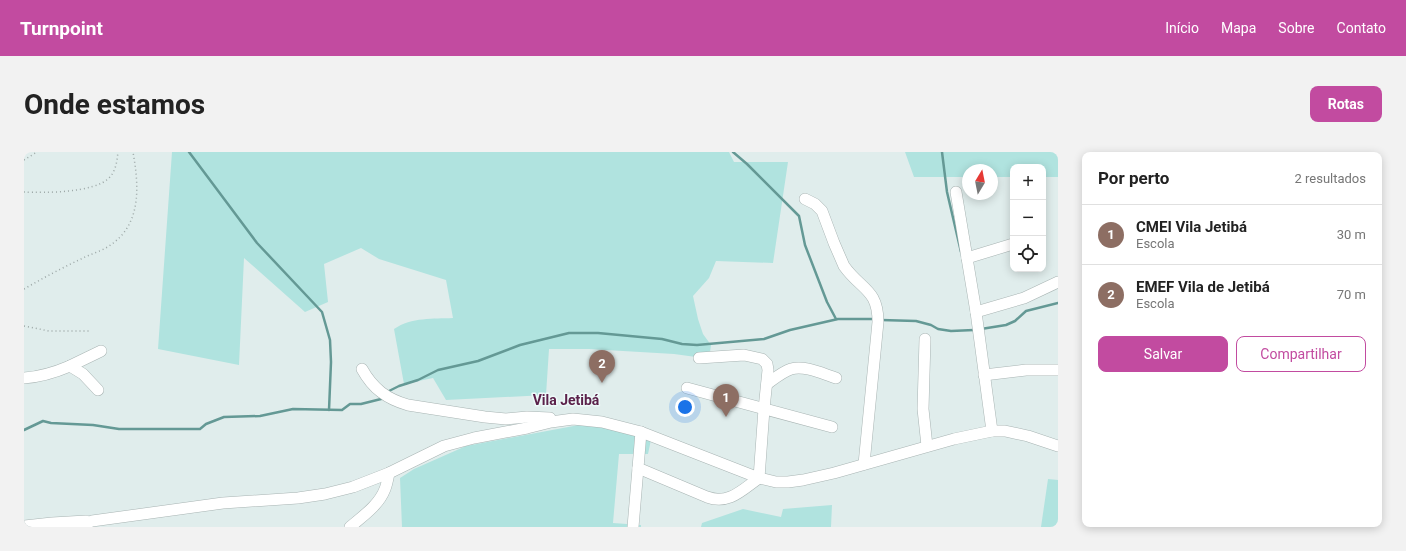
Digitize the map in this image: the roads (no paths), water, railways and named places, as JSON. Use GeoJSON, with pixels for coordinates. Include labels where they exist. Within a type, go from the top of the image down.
{"type":"FeatureCollection","features":[{"type":"Feature","properties":{"kind":"street"},"geometry":{"type":"LineString","coordinates":[[956,192],[976,312],[992,431]]}},
{"type":"Feature","properties":{"kind":"street"},"geometry":{"type":"LineString","coordinates":[[805,199],[819,207],[844,266],[850,275],[874,298],[877,306],[878,322],[864,464]]}},
{"type":"Feature","properties":{"kind":"street"},"geometry":{"type":"LineString","coordinates":[[967,258],[1010,245]]}},
{"type":"Feature","properties":{"kind":"street"},"geometry":{"type":"LineString","coordinates":[[976,312],[1024,298],[1058,282]]}},
{"type":"Feature","properties":{"kind":"street"},"geometry":{"type":"LineString","coordinates":[[925,339],[923,409],[927,446]]}},
{"type":"Feature","properties":{"kind":"street"},"geometry":{"type":"LineString","coordinates":[[24,378],[31,378],[57,371],[101,351]]}},
{"type":"Feature","properties":{"kind":"street"},"geometry":{"type":"LineString","coordinates":[[699,358],[744,355],[762,359],[766,364],[768,370],[759,478]]}},
{"type":"Feature","properties":{"kind":"street"},"geometry":{"type":"LineString","coordinates":[[70,366],[83,374],[98,390]]}},
{"type":"Feature","properties":{"kind":"street"},"geometry":{"type":"LineString","coordinates":[[767,384],[783,373],[796,368],[836,378]]}},
{"type":"Feature","properties":{"kind":"street"},"geometry":{"type":"LineString","coordinates":[[362,369],[372,384],[384,395],[397,402],[485,417],[506,419],[527,417],[602,422],[641,432],[759,478],[776,482],[803,480],[927,446],[992,431],[1005,431],[1028,436],[1058,446]]}},
{"type":"Feature","properties":{"kind":"street"},"geometry":{"type":"LineString","coordinates":[[984,375],[1026,370],[1058,370]]}},
{"type":"Feature","properties":{"kind":"street"},"geometry":{"type":"LineString","coordinates":[[687,388],[832,427]]}},
{"type":"Feature","properties":{"kind":"street"},"geometry":{"type":"LineString","coordinates":[[24,526],[92,521],[223,503],[298,498],[325,494],[353,487],[389,473],[444,446],[474,438],[551,422],[573,419]]}},
{"type":"Feature","properties":{"kind":"street"},"geometry":{"type":"LineString","coordinates":[[633,527],[641,432]]}},
{"type":"Feature","properties":{"kind":"street"},"geometry":{"type":"LineString","coordinates":[[638,468],[714,499],[723,500],[733,496],[759,478]]}},
{"type":"Feature","properties":{"kind":"street"},"geometry":{"type":"LineString","coordinates":[[350,527],[369,512],[381,497],[385,489],[389,473]]}},
{"type":"Feature","properties":{"kind":"street"},"geometry":{"type":"LineString","coordinates":[[78,527],[92,521]]}},
{"type":"Feature","properties":{"kind":"waterway"},"geometry":{"type":"LineString","coordinates":[[189,152],[257,243],[322,312],[330,340],[331,362],[329,410]]}},
{"type":"Feature","properties":{"kind":"waterway"},"geometry":{"type":"LineString","coordinates":[[733,152],[799,216],[805,245],[827,302],[836,319]]}},
{"type":"Feature","properties":{"kind":"waterway"},"geometry":{"type":"LineString","coordinates":[[942,152],[947,192],[961,252]]}},
{"type":"Feature","properties":{"kind":"waterway"},"geometry":{"type":"LineString","coordinates":[[981,329],[1006,325],[1015,321],[1026,311],[1058,303]]}},
{"type":"Feature","properties":{"kind":"waterway"},"geometry":{"type":"LineString","coordinates":[[389,391],[418,380],[438,370],[478,361],[520,345],[569,333],[598,333],[662,339],[682,344],[697,345],[764,339],[790,330],[838,319],[874,319]]}},
{"type":"Feature","properties":{"kind":"waterway"},"geometry":{"type":"LineString","coordinates":[[881,320],[916,321],[931,325],[938,329],[951,331],[974,330]]}},
{"type":"Feature","properties":{"kind":"waterway"},"geometry":{"type":"LineString","coordinates":[[24,430],[43,421],[51,423],[93,425],[119,429],[200,429],[206,424],[224,417],[260,416],[293,409],[342,410],[350,404],[361,404],[381,399]]}},
{"type":"Feature","properties":{"kind":"place","name":"EMEF Vila de Jetibá"},"geometry":{"type":"Point","coordinates":[602,383]}},
{"type":"Feature","properties":{"kind":"place","name":"CMEI Vila Jetibá"},"geometry":{"type":"Point","coordinates":[726,417]}},
{"type":"Feature","properties":{"kind":"district","name":"Vila Jetibá"},"geometry":{"type":"Point","coordinates":[566,400]}}]}
